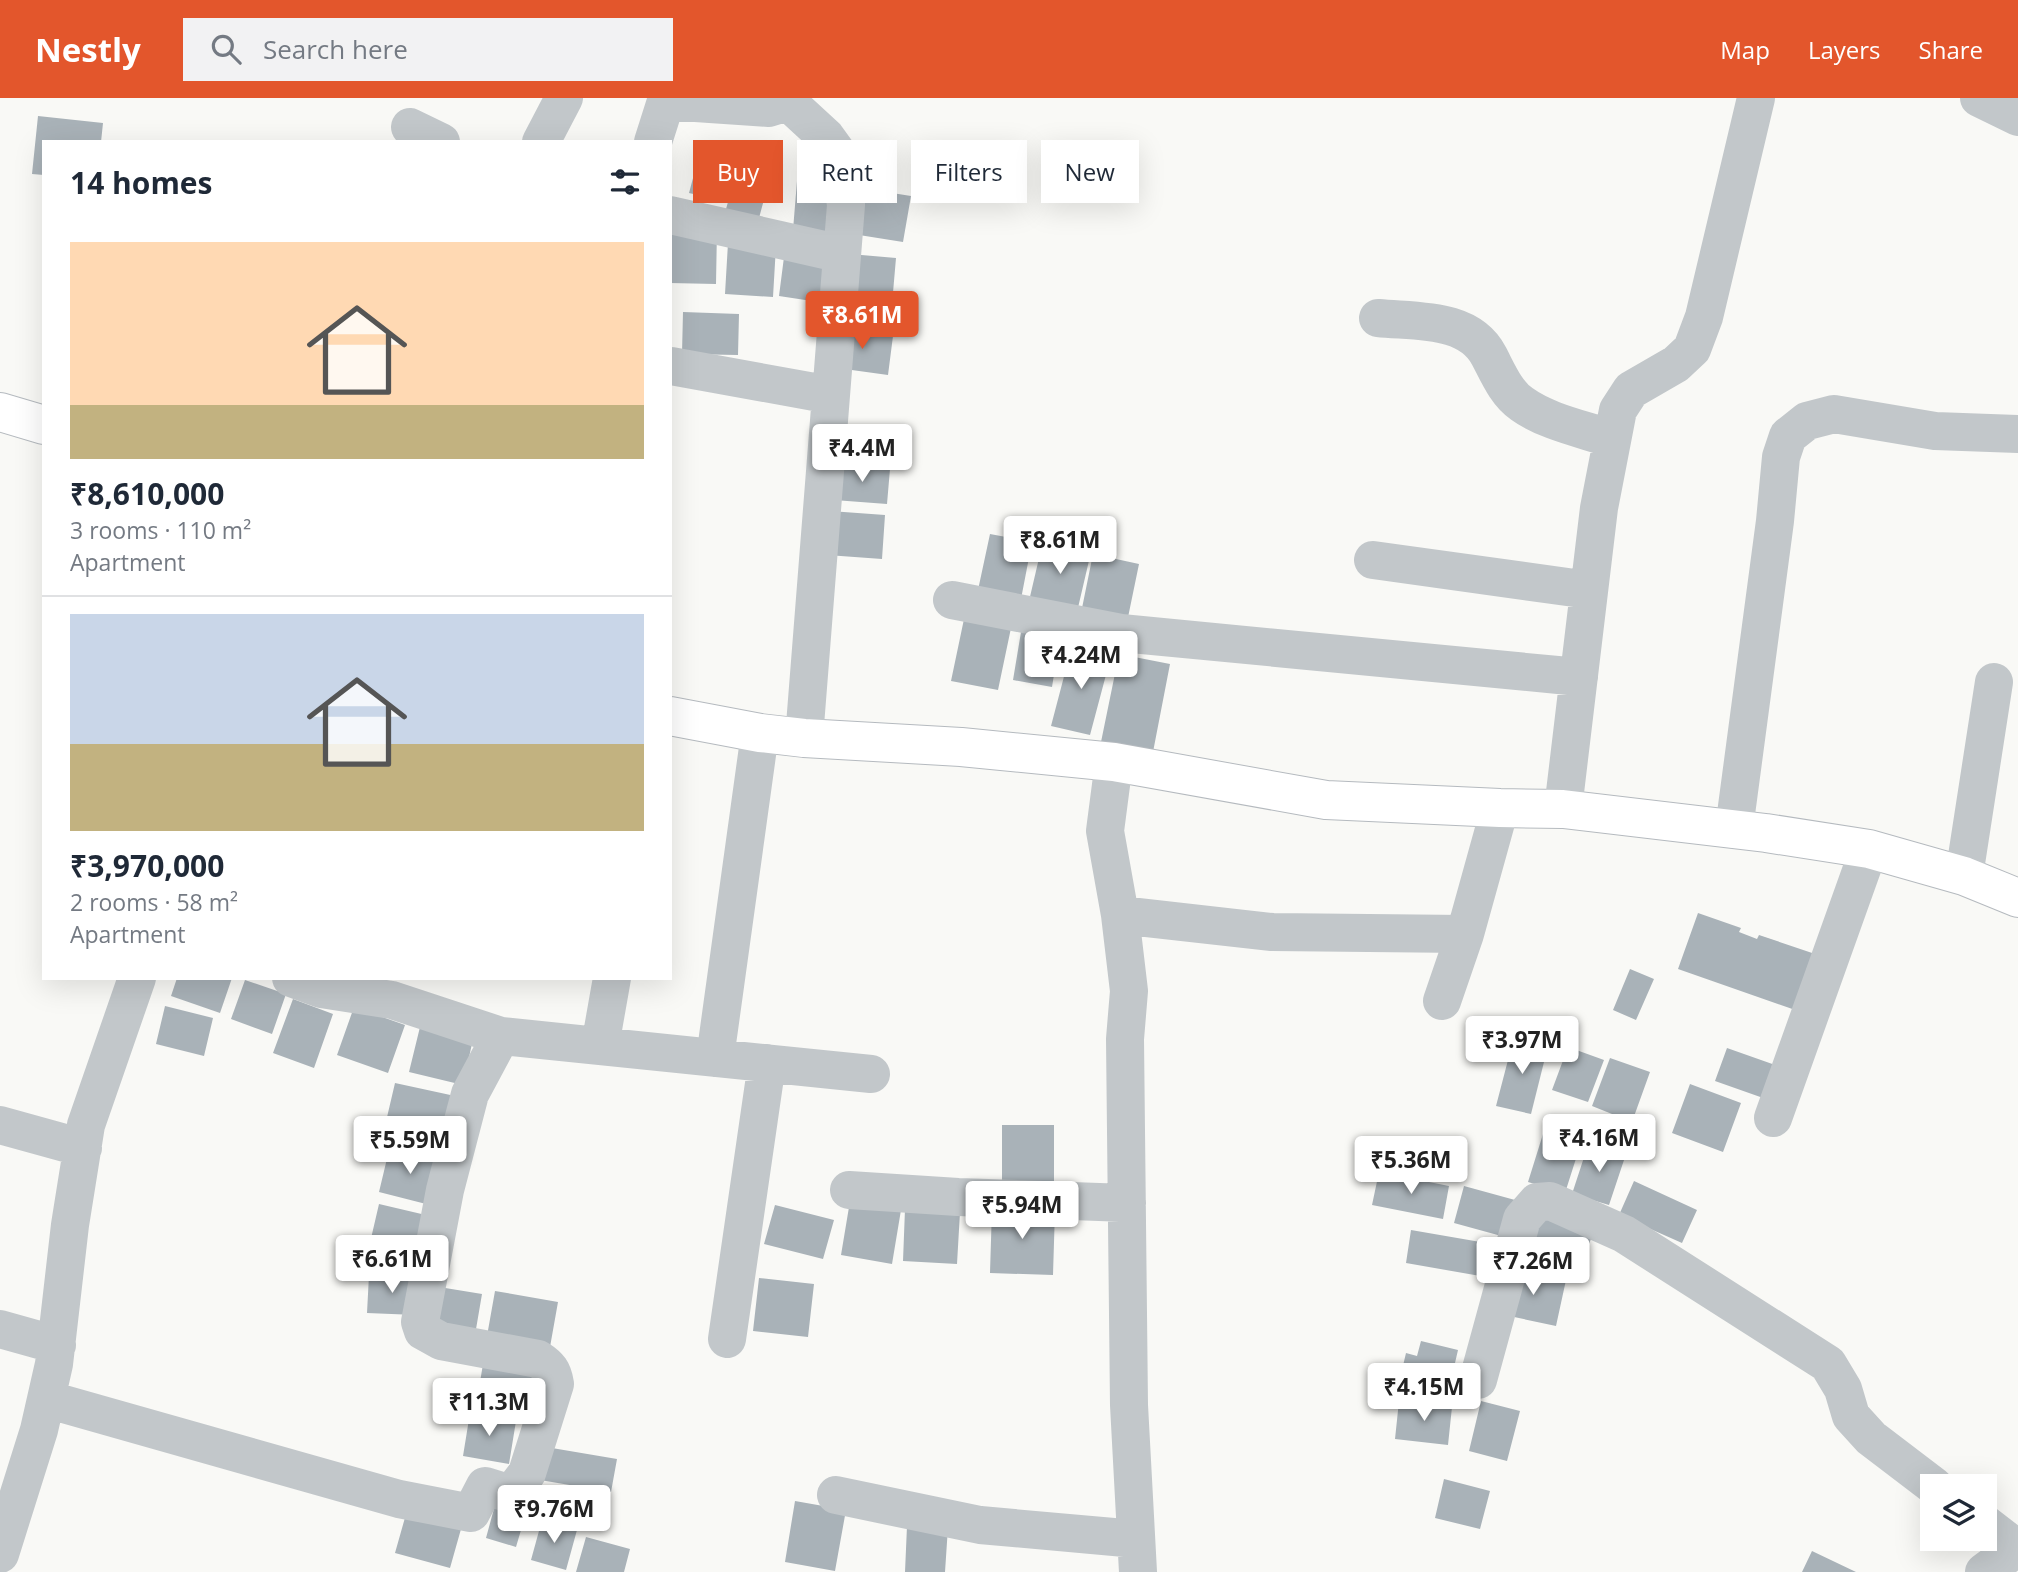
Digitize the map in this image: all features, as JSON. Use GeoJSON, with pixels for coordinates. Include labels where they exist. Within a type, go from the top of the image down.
{"type":"FeatureCollection","features":[{"type":"Feature","properties":{"kind":"street"},"geometry":{"type":"LineString","coordinates":[[542,140],[564,98]]}},
{"type":"Feature","properties":{"kind":"street"},"geometry":{"type":"LineString","coordinates":[[1563,808],[1599,508],[1618,410],[1631,390],[1676,364],[1692,349],[1704,317],[1756,98]]}},
{"type":"Feature","properties":{"kind":"street"},"geometry":{"type":"LineString","coordinates":[[1979,98],[2018,117]]}},
{"type":"Feature","properties":{"kind":"street"},"geometry":{"type":"LineString","coordinates":[[654,140],[666,101],[671,99],[769,108],[790,100],[826,137],[839,155],[846,205],[804,738]]}},
{"type":"Feature","properties":{"kind":"street"},"geometry":{"type":"LineString","coordinates":[[672,215],[842,254]]}},
{"type":"Feature","properties":{"kind":"street"},"geometry":{"type":"LineString","coordinates":[[1378,318],[1459,328],[1476,338],[1487,352],[1505,387],[1521,404],[1542,415],[1612,439]]}},
{"type":"Feature","properties":{"kind":"street"},"geometry":{"type":"LineString","coordinates":[[672,366],[831,395]]}},
{"type":"Feature","properties":{"kind":"street"},"geometry":{"type":"LineString","coordinates":[[0,412],[42,424]]}},
{"type":"Feature","properties":{"kind":"street"},"geometry":{"type":"LineString","coordinates":[[1734,829],[1781,457],[1788,436],[1807,421],[1834,414],[1935,431],[2018,434]]}},
{"type":"Feature","properties":{"kind":"street"},"geometry":{"type":"LineString","coordinates":[[1373,560],[1589,590]]}},
{"type":"Feature","properties":{"kind":"street"},"geometry":{"type":"LineString","coordinates":[[952,600],[1121,633],[1579,677]]}},
{"type":"Feature","properties":{"kind":"street"},"geometry":{"type":"LineString","coordinates":[[1964,876],[1994,682]]}},
{"type":"Feature","properties":{"kind":"street"},"geometry":{"type":"LineString","coordinates":[[672,716],[760,733],[804,738],[961,747],[1114,762],[1326,800],[1500,808],[1563,808],[1734,829],[1869,849],[1964,876],[2018,898]]}},
{"type":"Feature","properties":{"kind":"street"},"geometry":{"type":"LineString","coordinates":[[715,1058],[760,733]]}},
{"type":"Feature","properties":{"kind":"street"},"geometry":{"type":"LineString","coordinates":[[835,1495],[1137,1555],[1129,1405],[1125,1039],[1129,991],[1120,915],[1105,831],[1114,762]]}},
{"type":"Feature","properties":{"kind":"street"},"geometry":{"type":"LineString","coordinates":[[1442,1001],[1465,934],[1500,808]]}},
{"type":"Feature","properties":{"kind":"street"},"geometry":{"type":"LineString","coordinates":[[1773,1118],[1869,849]]}},
{"type":"Feature","properties":{"kind":"street"},"geometry":{"type":"LineString","coordinates":[[1120,915],[1272,932],[1465,934]]}},
{"type":"Feature","properties":{"kind":"street"},"geometry":{"type":"LineString","coordinates":[[0,1554],[46,1399],[57,1345],[70,1225],[86,1125],[136,980]]}},
{"type":"Feature","properties":{"kind":"street"},"geometry":{"type":"LineString","coordinates":[[296,980],[321,989],[392,1000],[501,1036],[871,1074]]}},
{"type":"Feature","properties":{"kind":"street"},"geometry":{"type":"LineString","coordinates":[[600,1046],[612,980]]}},
{"type":"Feature","properties":{"kind":"street"},"geometry":{"type":"LineString","coordinates":[[46,1399],[423,1503],[471,1513],[485,1486],[511,1494],[527,1473],[555,1384],[554,1374],[538,1359],[442,1341],[423,1331],[421,1322],[444,1190],[470,1094],[501,1036]]}},
{"type":"Feature","properties":{"kind":"street"},"geometry":{"type":"LineString","coordinates":[[727,1339],[767,1063]]}},
{"type":"Feature","properties":{"kind":"street"},"geometry":{"type":"LineString","coordinates":[[0,1125],[83,1148]]}},
{"type":"Feature","properties":{"kind":"street"},"geometry":{"type":"LineString","coordinates":[[849,1190],[1127,1203]]}},
{"type":"Feature","properties":{"kind":"street"},"geometry":{"type":"LineString","coordinates":[[1478,1380],[1522,1219],[1537,1202],[1550,1201],[1624,1234],[1828,1364],[1843,1390],[1851,1416],[1871,1438],[1920,1475]]}},
{"type":"Feature","properties":{"kind":"street"},"geometry":{"type":"LineString","coordinates":[[0,1329],[57,1345]]}},
{"type":"Feature","properties":{"kind":"street"},"geometry":{"type":"LineString","coordinates":[[1984,1572],[2017,1547],[1997,1533]]}},
{"type":"Feature","properties":{"kind":"building"},"geometry":{"type":"Polygon","coordinates":[[[38,116],[103,123],[101,140],[42,140],[42,175],[32,174],[38,116]]]}},
{"type":"Feature","properties":{"kind":"building"},"geometry":{"type":"Polygon","coordinates":[[[693,178],[693,194],[689,193],[693,178]]]}},
{"type":"Feature","properties":{"kind":"building"},"geometry":{"type":"Polygon","coordinates":[[[797,181],[797,203],[834,203],[832,232],[793,230],[797,181]]]}},
{"type":"Feature","properties":{"kind":"building"},"geometry":{"type":"Polygon","coordinates":[[[897,194],[911,196],[903,242],[859,235],[865,203],[897,203],[897,194]]]}},
{"type":"Feature","properties":{"kind":"building"},"geometry":{"type":"Polygon","coordinates":[[[728,203],[763,203],[759,218],[726,209],[728,203]]]}},
{"type":"Feature","properties":{"kind":"building"},"geometry":{"type":"Polygon","coordinates":[[[672,227],[717,229],[716,284],[672,283],[672,227]]]}},
{"type":"Feature","properties":{"kind":"building"},"geometry":{"type":"Polygon","coordinates":[[[728,243],[776,246],[773,297],[725,294],[728,243]]]}},
{"type":"Feature","properties":{"kind":"building"},"geometry":{"type":"Polygon","coordinates":[[[850,254],[896,258],[892,304],[845,300],[850,254]]]}},
{"type":"Feature","properties":{"kind":"building"},"geometry":{"type":"Polygon","coordinates":[[[784,257],[830,263],[825,303],[779,296],[784,257]]]}},
{"type":"Feature","properties":{"kind":"building"},"geometry":{"type":"Polygon","coordinates":[[[683,312],[739,314],[738,355],[682,354],[683,312]]]}},
{"type":"Feature","properties":{"kind":"building"},"geometry":{"type":"Polygon","coordinates":[[[836,327],[893,336],[888,375],[830,367],[836,327]]]}},
{"type":"Feature","properties":{"kind":"building"},"geometry":{"type":"Polygon","coordinates":[[[837,465],[890,469],[887,504],[834,500],[837,465]]]}},
{"type":"Feature","properties":{"kind":"building"},"geometry":{"type":"Polygon","coordinates":[[[830,511],[885,515],[882,559],[827,555],[830,511]]]}},
{"type":"Feature","properties":{"kind":"building"},"geometry":{"type":"Polygon","coordinates":[[[990,534],[1032,542],[1021,599],[978,590],[990,534]]]}},
{"type":"Feature","properties":{"kind":"building"},"geometry":{"type":"Polygon","coordinates":[[[1043,541],[1091,552],[1077,612],[1029,601],[1043,541]]]}},
{"type":"Feature","properties":{"kind":"building"},"geometry":{"type":"Polygon","coordinates":[[[1093,554],[1139,564],[1126,627],[1080,618],[1093,554]]]}},
{"type":"Feature","properties":{"kind":"building"},"geometry":{"type":"Polygon","coordinates":[[[964,619],[1011,628],[998,690],[951,681],[964,619]]]}},
{"type":"Feature","properties":{"kind":"building"},"geometry":{"type":"Polygon","coordinates":[[[1021,632],[1060,638],[1052,687],[1013,680],[1021,632]]]}},
{"type":"Feature","properties":{"kind":"building"},"geometry":{"type":"Polygon","coordinates":[[[1072,646],[1111,656],[1090,735],[1051,726],[1072,646]]]}},
{"type":"Feature","properties":{"kind":"building"},"geometry":{"type":"Polygon","coordinates":[[[1119,654],[1170,664],[1153,752],[1101,742],[1119,654]]]}},
{"type":"Feature","properties":{"kind":"building"},"geometry":{"type":"Polygon","coordinates":[[[1698,913],[1741,928],[1739,932],[1757,939],[1759,935],[1821,956],[1801,1012],[1678,969],[1698,913]]]}},
{"type":"Feature","properties":{"kind":"building"},"geometry":{"type":"Polygon","coordinates":[[[1630,969],[1654,979],[1636,1020],[1613,1010],[1630,969]]]}},
{"type":"Feature","properties":{"kind":"building"},"geometry":{"type":"Polygon","coordinates":[[[176,980],[231,980],[220,1013],[171,996],[176,980]]]}},
{"type":"Feature","properties":{"kind":"building"},"geometry":{"type":"Polygon","coordinates":[[[245,980],[286,994],[272,1034],[231,1019],[245,980]]]}},
{"type":"Feature","properties":{"kind":"building"},"geometry":{"type":"Polygon","coordinates":[[[293,999],[333,1014],[314,1068],[273,1053],[293,999]]]}},
{"type":"Feature","properties":{"kind":"building"},"geometry":{"type":"Polygon","coordinates":[[[165,1006],[213,1018],[204,1056],[156,1044],[165,1006]]]}},
{"type":"Feature","properties":{"kind":"building"},"geometry":{"type":"Polygon","coordinates":[[[354,1007],[405,1025],[388,1073],[337,1055],[354,1007]]]}},
{"type":"Feature","properties":{"kind":"building"},"geometry":{"type":"Polygon","coordinates":[[[420,1027],[473,1039],[463,1085],[409,1072],[420,1027]]]}},
{"type":"Feature","properties":{"kind":"building"},"geometry":{"type":"Polygon","coordinates":[[[1514,1037],[1548,1046],[1531,1114],[1496,1106],[1514,1037]]]}},
{"type":"Feature","properties":{"kind":"building"},"geometry":{"type":"Polygon","coordinates":[[[1568,1047],[1604,1060],[1588,1102],[1552,1090],[1568,1047]]]}},
{"type":"Feature","properties":{"kind":"building"},"geometry":{"type":"Polygon","coordinates":[[[1727,1048],[1778,1066],[1766,1099],[1715,1081],[1727,1048]]]}},
{"type":"Feature","properties":{"kind":"building"},"geometry":{"type":"Polygon","coordinates":[[[1610,1058],[1650,1072],[1632,1122],[1592,1106],[1610,1058]]]}},
{"type":"Feature","properties":{"kind":"building"},"geometry":{"type":"Polygon","coordinates":[[[395,1083],[455,1096],[444,1144],[384,1130],[395,1083]]]}},
{"type":"Feature","properties":{"kind":"building"},"geometry":{"type":"Polygon","coordinates":[[[1690,1084],[1741,1103],[1723,1152],[1672,1133],[1690,1084]]]}},
{"type":"Feature","properties":{"kind":"building"},"geometry":{"type":"Polygon","coordinates":[[[1002,1125],[1054,1125],[1054,1187],[1002,1187],[1002,1125]]]}},
{"type":"Feature","properties":{"kind":"building"},"geometry":{"type":"Polygon","coordinates":[[[1543,1134],[1580,1146],[1565,1193],[1528,1182],[1543,1134]]]}},
{"type":"Feature","properties":{"kind":"building"},"geometry":{"type":"Polygon","coordinates":[[[1589,1142],[1626,1154],[1609,1205],[1572,1194],[1589,1142]]]}},
{"type":"Feature","properties":{"kind":"building"},"geometry":{"type":"Polygon","coordinates":[[[390,1146],[441,1159],[430,1205],[379,1192],[390,1146]]]}},
{"type":"Feature","properties":{"kind":"building"},"geometry":{"type":"Polygon","coordinates":[[[1379,1172],[1449,1186],[1443,1219],[1372,1205],[1379,1172]]]}},
{"type":"Feature","properties":{"kind":"building"},"geometry":{"type":"Polygon","coordinates":[[[1634,1181],[1697,1210],[1682,1243],[1619,1215],[1634,1181]]]}},
{"type":"Feature","properties":{"kind":"building"},"geometry":{"type":"Polygon","coordinates":[[[1464,1186],[1515,1200],[1505,1237],[1454,1223],[1464,1186]]]}},
{"type":"Feature","properties":{"kind":"building"},"geometry":{"type":"Polygon","coordinates":[[[850,1201],[901,1210],[892,1264],[841,1255],[850,1201]]]}},
{"type":"Feature","properties":{"kind":"building"},"geometry":{"type":"Polygon","coordinates":[[[379,1204],[430,1216],[420,1259],[369,1247],[379,1204]]]}},
{"type":"Feature","properties":{"kind":"building"},"geometry":{"type":"Polygon","coordinates":[[[775,1205],[834,1220],[823,1259],[764,1244],[775,1205]]]}},
{"type":"Feature","properties":{"kind":"building"},"geometry":{"type":"Polygon","coordinates":[[[992,1208],[1055,1210],[1053,1275],[990,1273],[992,1208]]]}},
{"type":"Feature","properties":{"kind":"building"},"geometry":{"type":"Polygon","coordinates":[[[905,1209],[960,1212],[957,1264],[903,1261],[905,1209]]]}},
{"type":"Feature","properties":{"kind":"building"},"geometry":{"type":"Polygon","coordinates":[[[1542,1210],[1594,1232],[1573,1281],[1521,1259],[1542,1210]]]}},
{"type":"Feature","properties":{"kind":"building"},"geometry":{"type":"Polygon","coordinates":[[[1411,1230],[1492,1244],[1486,1277],[1406,1263],[1411,1230]]]}},
{"type":"Feature","properties":{"kind":"building"},"geometry":{"type":"Polygon","coordinates":[[[1511,1267],[1566,1280],[1556,1326],[1500,1314],[1511,1267]]]}},
{"type":"Feature","properties":{"kind":"building"},"geometry":{"type":"Polygon","coordinates":[[[369,1275],[417,1278],[416,1315],[367,1313],[369,1275]]]}},
{"type":"Feature","properties":{"kind":"building"},"geometry":{"type":"Polygon","coordinates":[[[759,1278],[814,1284],[808,1337],[753,1331],[759,1278]]]}},
{"type":"Feature","properties":{"kind":"building"},"geometry":{"type":"Polygon","coordinates":[[[433,1286],[482,1294],[475,1335],[426,1327],[433,1286]]]}},
{"type":"Feature","properties":{"kind":"building"},"geometry":{"type":"Polygon","coordinates":[[[495,1291],[558,1302],[550,1347],[487,1336],[495,1291]]]}},
{"type":"Feature","properties":{"kind":"building"},"geometry":{"type":"Polygon","coordinates":[[[1421,1341],[1458,1350],[1446,1402],[1397,1391],[1406,1353],[1417,1356],[1421,1341]]]}},
{"type":"Feature","properties":{"kind":"building"},"geometry":{"type":"Polygon","coordinates":[[[483,1364],[542,1374],[535,1417],[476,1406],[483,1364]]]}},
{"type":"Feature","properties":{"kind":"building"},"geometry":{"type":"Polygon","coordinates":[[[1399,1401],[1452,1407],[1448,1445],[1395,1439],[1399,1401]]]}},
{"type":"Feature","properties":{"kind":"building"},"geometry":{"type":"Polygon","coordinates":[[[1481,1401],[1520,1411],[1507,1461],[1469,1451],[1481,1401]]]}},
{"type":"Feature","properties":{"kind":"building"},"geometry":{"type":"Polygon","coordinates":[[[470,1413],[516,1421],[509,1464],[463,1456],[470,1413]]]}},
{"type":"Feature","properties":{"kind":"building"},"geometry":{"type":"Polygon","coordinates":[[[546,1447],[617,1459],[611,1492],[540,1480],[546,1447]]]}},
{"type":"Feature","properties":{"kind":"building"},"geometry":{"type":"Polygon","coordinates":[[[1444,1479],[1490,1491],[1480,1529],[1435,1518],[1444,1479]]]}},
{"type":"Feature","properties":{"kind":"building"},"geometry":{"type":"Polygon","coordinates":[[[498,1494],[529,1503],[516,1547],[486,1538],[498,1494]]]}},
{"type":"Feature","properties":{"kind":"building"},"geometry":{"type":"Polygon","coordinates":[[[795,1501],[846,1510],[835,1571],[785,1562],[795,1501]]]}},
{"type":"Feature","properties":{"kind":"building"},"geometry":{"type":"Polygon","coordinates":[[[408,1507],[463,1522],[450,1568],[395,1553],[408,1507]]]}},
{"type":"Feature","properties":{"kind":"building"},"geometry":{"type":"Polygon","coordinates":[[[542,1520],[577,1530],[566,1570],[531,1560],[542,1520]]]}},
{"type":"Feature","properties":{"kind":"building"},"geometry":{"type":"Polygon","coordinates":[[[907,1526],[948,1527],[945,1572],[905,1572],[907,1526]]]}},
{"type":"Feature","properties":{"kind":"building"},"geometry":{"type":"Polygon","coordinates":[[[586,1537],[630,1549],[624,1572],[576,1572],[586,1537]]]}},
{"type":"Feature","properties":{"kind":"building"},"geometry":{"type":"Polygon","coordinates":[[[1812,1551],[1856,1572],[1802,1572],[1812,1551]]]}}]}
